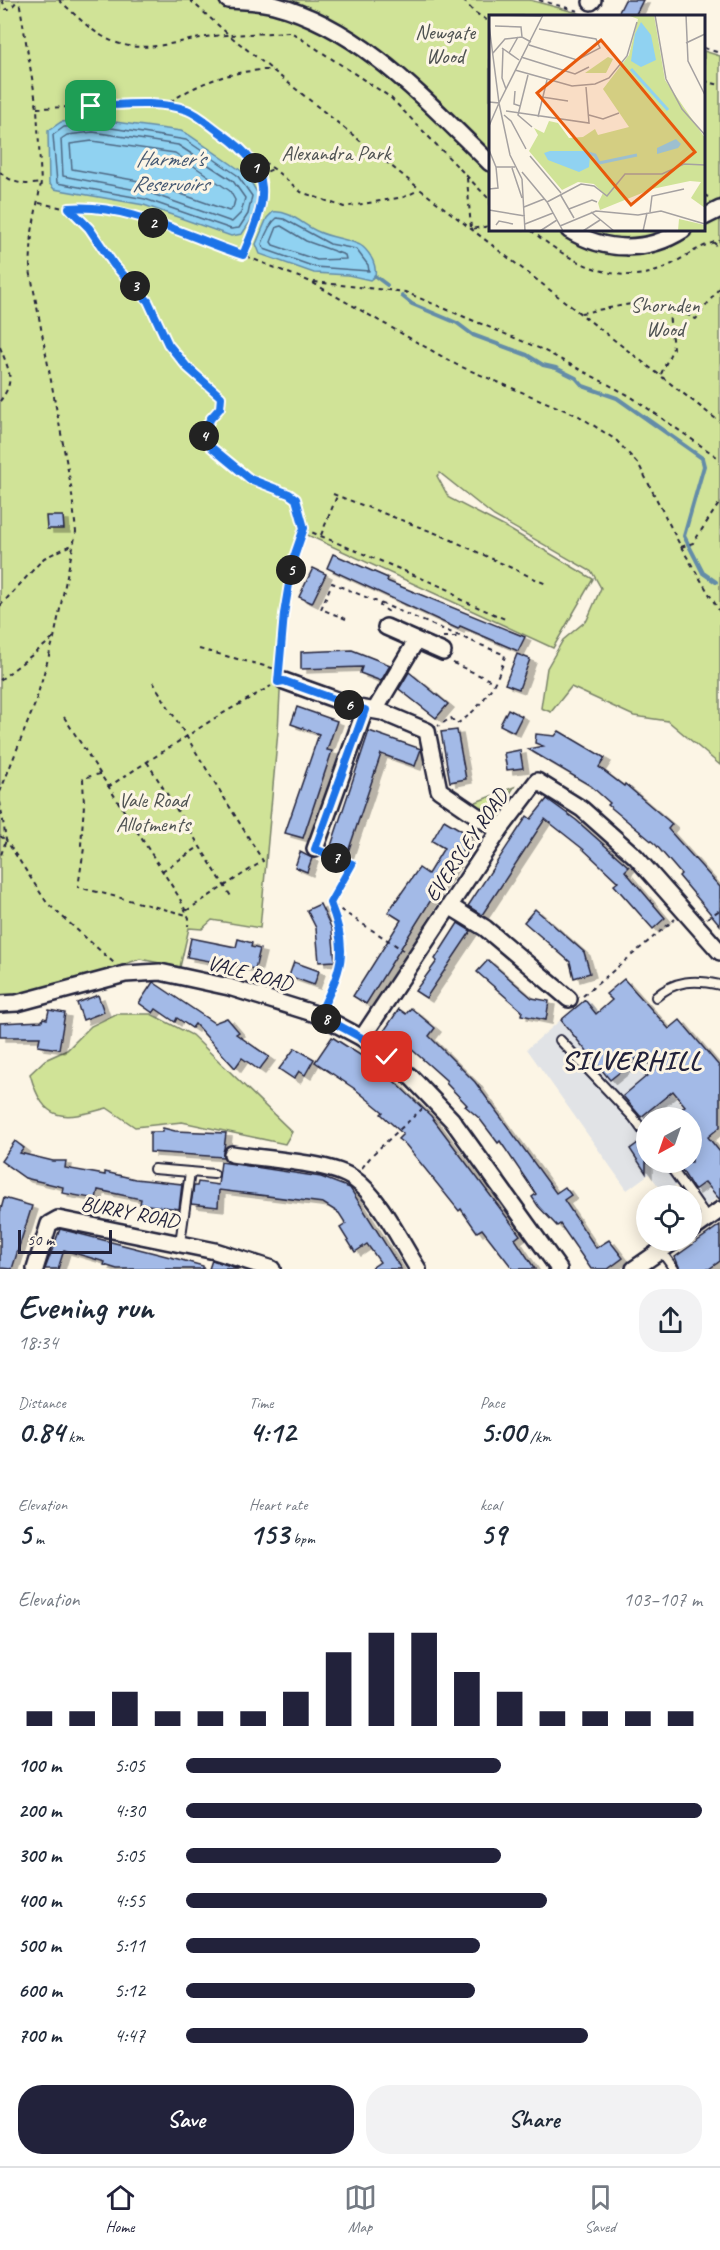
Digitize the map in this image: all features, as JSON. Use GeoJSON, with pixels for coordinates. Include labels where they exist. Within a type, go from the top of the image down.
{"type":"FeatureCollection","features":[{"type":"Feature","properties":{"kind":"street"},"geometry":{"type":"LineString","coordinates":[[228,0],[272,4],[308,16],[342,35],[428,100],[489,162]]}},
{"type":"Feature","properties":{"kind":"street"},"geometry":{"type":"LineString","coordinates":[[705,216],[720,209]]}},
{"type":"Feature","properties":{"kind":"street"},"geometry":{"type":"LineString","coordinates":[[571,231],[585,240],[618,248],[648,245],[680,231]]}},
{"type":"Feature","properties":{"kind":"street"},"geometry":{"type":"LineString","coordinates":[[386,627],[439,651]]}},
{"type":"Feature","properties":{"kind":"street"},"geometry":{"type":"LineString","coordinates":[[315,849],[370,710],[416,641]]}},
{"type":"Feature","properties":{"kind":"street"},"geometry":{"type":"LineString","coordinates":[[280,678],[428,731],[439,790],[499,831]]}},
{"type":"Feature","properties":{"kind":"street","name":"EVERSLEY ROAD"},"geometry":{"type":"LineString","coordinates":[[362,1038],[451,907],[499,831],[534,783],[541,781],[582,809],[636,857],[685,911]]}},
{"type":"Feature","properties":{"kind":"street"},"geometry":{"type":"LineString","coordinates":[[451,907],[485,928],[569,999]]}},
{"type":"Feature","properties":{"kind":"street"},"geometry":{"type":"LineString","coordinates":[[685,911],[720,952]]}},
{"type":"Feature","properties":{"kind":"street","name":"VALE ROAD"},"geometry":{"type":"LineString","coordinates":[[0,1004],[17,1003],[125,974],[160,972],[229,987],[319,1015],[362,1038],[433,1099],[453,1120],[559,1269]]}},
{"type":"Feature","properties":{"kind":"street"},"geometry":{"type":"LineString","coordinates":[[232,1154],[333,1169],[354,1179],[372,1197],[418,1269]]}},
{"type":"Feature","properties":{"kind":"street","name":"BURRY ROAD"},"geometry":{"type":"LineString","coordinates":[[35,1269],[49,1224],[58,1219],[215,1251],[272,1269]]}},
{"type":"Feature","properties":{"kind":"street"},"geometry":{"type":"LineString","coordinates":[[634,1269],[661,1251]]}},
{"type":"Feature","properties":{"kind":"lane"},"geometry":{"type":"LineString","coordinates":[[656,997],[678,982],[720,985]]}},
{"type":"Feature","properties":{"kind":"lane"},"geometry":{"type":"LineString","coordinates":[[560,1040],[636,1121]]}},
{"type":"Feature","properties":{"kind":"lane"},"geometry":{"type":"LineString","coordinates":[[154,1169],[214,1174]]}},
{"type":"Feature","properties":{"kind":"lane"},"geometry":{"type":"LineString","coordinates":[[180,1243],[190,1172]]}},
{"type":"Feature","properties":{"kind":"lane"},"geometry":{"type":"LineString","coordinates":[[702,1205],[714,1214]]}},
{"type":"Feature","properties":{"kind":"lane"},"geometry":{"type":"LineString","coordinates":[[661,1251],[674,1269]]}},
{"type":"Feature","properties":{"kind":"path"},"geometry":{"type":"LineString","coordinates":[[2,0],[6,9],[10,9],[18,0]]}},
{"type":"Feature","properties":{"kind":"path"},"geometry":{"type":"LineString","coordinates":[[0,792],[35,704],[54,638],[76,532],[71,486],[30,270],[32,232],[41,183],[37,108],[18,0]]}},
{"type":"Feature","properties":{"kind":"path"},"geometry":{"type":"LineString","coordinates":[[59,0],[101,36],[121,45],[144,48],[214,34],[291,32],[390,97],[489,199]]}},
{"type":"Feature","properties":{"kind":"path"},"geometry":{"type":"LineString","coordinates":[[190,0],[272,70],[421,190],[720,422]]}},
{"type":"Feature","properties":{"kind":"path"},"geometry":{"type":"LineString","coordinates":[[463,0],[474,12],[489,21]]}},
{"type":"Feature","properties":{"kind":"path"},"geometry":{"type":"LineString","coordinates":[[539,0],[592,6]]}},
{"type":"Feature","properties":{"kind":"path"},"geometry":{"type":"LineString","coordinates":[[705,48],[720,53]]}},
{"type":"Feature","properties":{"kind":"path"},"geometry":{"type":"LineString","coordinates":[[163,107],[175,97],[232,74],[272,70]]}},
{"type":"Feature","properties":{"kind":"path"},"geometry":{"type":"LineString","coordinates":[[705,81],[720,84]]}},
{"type":"Feature","properties":{"kind":"path"},"geometry":{"type":"LineString","coordinates":[[37,108],[145,105],[188,110],[274,169],[301,192],[344,207],[404,197],[421,190]]}},
{"type":"Feature","properties":{"kind":"path"},"geometry":{"type":"LineString","coordinates":[[243,255],[262,208],[260,175],[244,150]]}},
{"type":"Feature","properties":{"kind":"path"},"geometry":{"type":"LineString","coordinates":[[260,175],[274,169]]}},
{"type":"Feature","properties":{"kind":"path"},"geometry":{"type":"LineString","coordinates":[[0,172],[7,179],[21,184],[41,183]]}},
{"type":"Feature","properties":{"kind":"path"},"geometry":{"type":"LineString","coordinates":[[467,177],[471,229]]}},
{"type":"Feature","properties":{"kind":"path"},"geometry":{"type":"LineString","coordinates":[[39,202],[69,208],[108,209],[136,216],[243,255],[311,282],[458,365],[579,416],[616,440],[639,465],[682,547],[720,612]]}},
{"type":"Feature","properties":{"kind":"path"},"geometry":{"type":"LineString","coordinates":[[69,208],[89,228],[114,265],[148,301],[168,344],[187,367],[221,397],[220,408],[202,434],[211,447],[250,479],[296,499],[304,529],[293,560],[284,614],[280,678]]}},
{"type":"Feature","properties":{"kind":"path"},"geometry":{"type":"LineString","coordinates":[[471,229],[489,226]]}},
{"type":"Feature","properties":{"kind":"path"},"geometry":{"type":"LineString","coordinates":[[713,242],[720,249]]}},
{"type":"Feature","properties":{"kind":"path"},"geometry":{"type":"LineString","coordinates":[[311,282],[405,292],[541,350],[630,396],[720,459]]}},
{"type":"Feature","properties":{"kind":"path"},"geometry":{"type":"LineString","coordinates":[[580,313],[631,304],[668,305],[696,319],[720,287]]}},
{"type":"Feature","properties":{"kind":"path"},"geometry":{"type":"LineString","coordinates":[[661,375],[673,348],[668,305]]}},
{"type":"Feature","properties":{"kind":"path"},"geometry":{"type":"LineString","coordinates":[[0,347],[10,375],[10,387],[0,401]]}},
{"type":"Feature","properties":{"kind":"path"},"geometry":{"type":"LineString","coordinates":[[333,494],[443,536],[546,584]]}},
{"type":"Feature","properties":{"kind":"path"},"geometry":{"type":"LineString","coordinates":[[321,535],[337,496]]}},
{"type":"Feature","properties":{"kind":"path"},"geometry":{"type":"LineString","coordinates":[[682,547],[693,543],[720,502]]}},
{"type":"Feature","properties":{"kind":"path"},"geometry":{"type":"LineString","coordinates":[[304,529],[452,591],[457,598],[505,619]]}},
{"type":"Feature","properties":{"kind":"path"},"geometry":{"type":"LineString","coordinates":[[0,606],[44,558],[74,544]]}},
{"type":"Feature","properties":{"kind":"path"},"geometry":{"type":"LineString","coordinates":[[0,680],[54,638]]}},
{"type":"Feature","properties":{"kind":"path"},"geometry":{"type":"LineString","coordinates":[[198,649],[280,678]]}},
{"type":"Feature","properties":{"kind":"path"},"geometry":{"type":"LineString","coordinates":[[439,651],[438,656],[494,682]]}},
{"type":"Feature","properties":{"kind":"path"},"geometry":{"type":"LineString","coordinates":[[108,787],[280,678]]}},
{"type":"Feature","properties":{"kind":"path"},"geometry":{"type":"LineString","coordinates":[[100,774],[83,778],[84,805],[81,845],[84,848],[78,887],[187,913],[263,861],[153,682]]}},
{"type":"Feature","properties":{"kind":"path"},"geometry":{"type":"LineString","coordinates":[[64,717],[187,913],[188,926]]}},
{"type":"Feature","properties":{"kind":"path"},"geometry":{"type":"LineString","coordinates":[[147,762],[232,898]]}},
{"type":"Feature","properties":{"kind":"path"},"geometry":{"type":"LineString","coordinates":[[0,802],[6,840],[46,903],[125,974]]}},
{"type":"Feature","properties":{"kind":"path"},"geometry":{"type":"LineString","coordinates":[[0,836],[6,840]]}},
{"type":"Feature","properties":{"kind":"path"},"geometry":{"type":"LineString","coordinates":[[0,858],[6,840]]}},
{"type":"Feature","properties":{"kind":"path"},"geometry":{"type":"LineString","coordinates":[[162,871],[199,847]]}},
{"type":"Feature","properties":{"kind":"path"},"geometry":{"type":"LineString","coordinates":[[315,849],[352,864],[330,903]]}},
{"type":"Feature","properties":{"kind":"path"},"geometry":{"type":"LineString","coordinates":[[330,903],[416,958]]}},
{"type":"Feature","properties":{"kind":"path"},"geometry":{"type":"LineString","coordinates":[[319,1015],[332,989],[343,955],[341,931],[330,903]]}},
{"type":"Feature","properties":{"kind":"path"},"geometry":{"type":"LineString","coordinates":[[569,999],[577,1000],[590,992],[685,911]]}},
{"type":"Feature","properties":{"kind":"path"},"geometry":{"type":"LineString","coordinates":[[354,1179],[373,1154],[433,1099]]}},
{"type":"Feature","properties":{"kind":"shaded area"},"geometry":{"type":"Polygon","coordinates":[[[586,998],[684,1107],[636,1107],[636,1173],[702,1173],[702,1130],[720,1153],[720,1196],[702,1209],[702,1185],[658,1185],[649,1174],[627,1190],[527,1049],[586,998]]]}},
{"type":"Feature","properties":{"kind":"green space"},"geometry":{"type":"Polygon","coordinates":[[[0,0],[530,0],[585,15],[489,15],[489,231],[705,231],[705,51],[720,56],[720,765],[668,721],[634,716],[571,687],[551,712],[541,708],[547,668],[563,640],[587,620],[601,588],[592,572],[494,516],[440,473],[437,476],[449,498],[507,528],[593,579],[553,648],[299,531],[283,635],[278,731],[260,928],[212,920],[202,929],[189,928],[180,967],[140,959],[48,989],[0,997],[0,0]]]}},
{"type":"Feature","properties":{"kind":"green space"},"geometry":{"type":"Polygon","coordinates":[[[514,787],[494,820],[471,804],[514,787]]]}},
{"type":"Feature","properties":{"kind":"green space"},"geometry":{"type":"Polygon","coordinates":[[[116,1014],[151,1014],[192,1035],[292,1132],[285,1144],[182,1122],[135,1127],[107,1108],[67,1116],[49,1110],[42,1102],[30,1074],[45,1060],[67,1050],[91,1026],[116,1014]]]}},
{"type":"Feature","properties":{"kind":"water","name":"Harmer's Reservoirs"},"geometry":{"type":"Polygon","coordinates":[[[93,119],[181,131],[240,170],[248,177],[258,194],[254,216],[242,234],[231,236],[144,205],[54,189],[49,183],[48,131],[61,122],[93,119]]]}},
{"type":"Feature","properties":{"kind":"water","name":"Harmer's Reservoirs"},"geometry":{"type":"Polygon","coordinates":[[[273,212],[285,213],[319,232],[359,245],[373,260],[375,276],[370,280],[348,275],[314,273],[260,254],[256,244],[267,218],[273,212]]]}},
{"type":"Feature","properties":{"kind":"building"},"geometry":{"type":"Polygon","coordinates":[[[625,0],[643,0],[636,15],[618,15],[625,0]]]}},
{"type":"Feature","properties":{"kind":"building"},"geometry":{"type":"Polygon","coordinates":[[[46,516],[63,516],[64,529],[47,529],[46,516]]]}},
{"type":"Feature","properties":{"kind":"building"},"geometry":{"type":"Polygon","coordinates":[[[333,554],[388,578],[387,581],[525,637],[518,651],[460,626],[458,629],[327,568],[333,554]]]}},
{"type":"Feature","properties":{"kind":"building"},"geometry":{"type":"Polygon","coordinates":[[[313,568],[326,574],[312,603],[299,597],[313,568]]]}},
{"type":"Feature","properties":{"kind":"building"},"geometry":{"type":"Polygon","coordinates":[[[352,650],[390,665],[381,681],[360,673],[362,667],[301,669],[301,652],[352,650]]]}},
{"type":"Feature","properties":{"kind":"building"},"geometry":{"type":"Polygon","coordinates":[[[517,654],[530,659],[519,689],[505,684],[517,654]]]}},
{"type":"Feature","properties":{"kind":"building"},"geometry":{"type":"Polygon","coordinates":[[[409,672],[448,704],[436,718],[399,689],[409,672]]]}},
{"type":"Feature","properties":{"kind":"building"},"geometry":{"type":"Polygon","coordinates":[[[297,707],[337,721],[327,750],[332,751],[303,838],[285,833],[319,734],[291,724],[297,707]]]}},
{"type":"Feature","properties":{"kind":"building"},"geometry":{"type":"Polygon","coordinates":[[[508,709],[522,716],[514,732],[500,725],[508,709]]]}},
{"type":"Feature","properties":{"kind":"building"},"geometry":{"type":"Polygon","coordinates":[[[457,730],[466,779],[450,782],[441,732],[457,730]]]}},
{"type":"Feature","properties":{"kind":"building"},"geometry":{"type":"Polygon","coordinates":[[[369,731],[421,749],[415,766],[381,754],[347,855],[330,849],[369,731]]]}},
{"type":"Feature","properties":{"kind":"building"},"geometry":{"type":"Polygon","coordinates":[[[559,731],[605,758],[599,767],[624,786],[625,784],[672,824],[668,829],[720,887],[720,925],[656,845],[608,805],[610,803],[591,786],[528,749],[543,746],[535,743],[536,734],[555,736],[559,731]]]}},
{"type":"Feature","properties":{"kind":"building"},"geometry":{"type":"Polygon","coordinates":[[[520,750],[523,768],[507,770],[504,753],[520,750]]]}},
{"type":"Feature","properties":{"kind":"building"},"geometry":{"type":"Polygon","coordinates":[[[547,799],[576,820],[629,867],[625,871],[665,918],[653,929],[614,885],[618,882],[583,849],[545,819],[482,915],[468,906],[527,816],[531,819],[547,799]]]}},
{"type":"Feature","properties":{"kind":"building"},"geometry":{"type":"Polygon","coordinates":[[[444,820],[471,836],[366,1004],[353,996],[401,920],[388,912],[419,868],[428,874],[444,848],[432,841],[444,820]]]}},
{"type":"Feature","properties":{"kind":"building"},"geometry":{"type":"Polygon","coordinates":[[[300,852],[312,858],[307,872],[295,867],[300,852]]]}},
{"type":"Feature","properties":{"kind":"building"},"geometry":{"type":"Polygon","coordinates":[[[320,904],[332,929],[335,961],[319,962],[316,928],[307,910],[320,904]]]}},
{"type":"Feature","properties":{"kind":"building"},"geometry":{"type":"Polygon","coordinates":[[[535,909],[584,952],[590,973],[574,978],[570,962],[524,922],[535,909]]]}},
{"type":"Feature","properties":{"kind":"building"},"geometry":{"type":"Polygon","coordinates":[[[458,923],[471,931],[426,998],[415,991],[437,961],[435,959],[458,923]]]}},
{"type":"Feature","properties":{"kind":"building"},"geometry":{"type":"Polygon","coordinates":[[[191,938],[236,947],[238,939],[252,943],[251,947],[260,949],[255,969],[187,957],[191,938]]]}},
{"type":"Feature","properties":{"kind":"building"},"geometry":{"type":"Polygon","coordinates":[[[488,960],[532,998],[549,1001],[546,1020],[521,1015],[522,1011],[477,972],[488,960]]]}},
{"type":"Feature","properties":{"kind":"building"},"geometry":{"type":"Polygon","coordinates":[[[294,962],[319,971],[314,985],[289,976],[294,962]]]}},
{"type":"Feature","properties":{"kind":"building"},"geometry":{"type":"Polygon","coordinates":[[[624,979],[669,1029],[680,1020],[720,1067],[720,1127],[708,1137],[720,1152],[720,1200],[705,1182],[701,1185],[691,1185],[684,1173],[702,1173],[702,1107],[684,1107],[673,1091],[653,1107],[636,1107],[636,1111],[623,1096],[654,1070],[641,1055],[610,1080],[561,1020],[585,1000],[596,1014],[612,1000],[606,994],[624,979]]]}},
{"type":"Feature","properties":{"kind":"building"},"geometry":{"type":"Polygon","coordinates":[[[153,982],[214,1023],[227,1018],[239,1032],[236,1034],[269,1057],[259,1070],[242,1058],[235,1068],[195,1024],[192,1028],[177,1018],[175,1022],[156,1009],[153,1013],[139,1003],[153,982]]]}},
{"type":"Feature","properties":{"kind":"building"},"geometry":{"type":"Polygon","coordinates":[[[98,995],[104,1012],[83,1020],[77,1003],[98,995]]]}},
{"type":"Feature","properties":{"kind":"building"},"geometry":{"type":"Polygon","coordinates":[[[411,1008],[435,1028],[429,1036],[475,1082],[556,1193],[565,1187],[571,1195],[564,1200],[596,1248],[609,1240],[623,1258],[608,1269],[591,1269],[560,1224],[557,1226],[538,1206],[532,1197],[536,1194],[500,1141],[498,1143],[479,1118],[465,1106],[467,1105],[446,1083],[447,1081],[409,1047],[384,1031],[399,1009],[406,1014],[411,1008]]]}},
{"type":"Feature","properties":{"kind":"building"},"geometry":{"type":"Polygon","coordinates":[[[49,1010],[65,1013],[59,1049],[38,1046],[40,1037],[0,1037],[0,1023],[42,1021],[43,1018],[47,1019],[49,1010]]]}},
{"type":"Feature","properties":{"kind":"building"},"geometry":{"type":"Polygon","coordinates":[[[332,1037],[379,1067],[431,1116],[520,1235],[515,1239],[535,1269],[513,1269],[482,1229],[477,1232],[461,1209],[459,1211],[406,1145],[398,1139],[403,1134],[381,1114],[383,1112],[355,1089],[315,1062],[332,1037]]]}},
{"type":"Feature","properties":{"kind":"building"},"geometry":{"type":"Polygon","coordinates":[[[295,1048],[314,1059],[305,1075],[299,1071],[294,1079],[279,1069],[295,1048]]]}},
{"type":"Feature","properties":{"kind":"building"},"geometry":{"type":"Polygon","coordinates":[[[163,1128],[175,1131],[226,1133],[223,1157],[150,1152],[150,1132],[162,1132],[163,1128]]]}},
{"type":"Feature","properties":{"kind":"building"},"geometry":{"type":"Polygon","coordinates":[[[15,1141],[24,1148],[20,1153],[53,1161],[66,1161],[65,1168],[182,1184],[179,1209],[140,1204],[141,1199],[98,1190],[96,1199],[62,1193],[63,1187],[25,1178],[1,1161],[15,1141]]]}},
{"type":"Feature","properties":{"kind":"building"},"geometry":{"type":"Polygon","coordinates":[[[636,1144],[636,1158],[630,1149],[636,1144]]]}},
{"type":"Feature","properties":{"kind":"building"},"geometry":{"type":"Polygon","coordinates":[[[221,1162],[321,1177],[350,1188],[401,1269],[370,1269],[380,1262],[367,1244],[355,1252],[340,1228],[346,1224],[339,1213],[323,1203],[219,1190],[218,1207],[191,1204],[194,1186],[197,1186],[198,1182],[218,1185],[221,1162]]]}},
{"type":"Feature","properties":{"kind":"building"},"geometry":{"type":"Polygon","coordinates":[[[4,1198],[32,1206],[12,1269],[0,1268],[0,1213],[4,1198]]]}},
{"type":"Feature","properties":{"kind":"building"},"geometry":{"type":"Polygon","coordinates":[[[720,1225],[720,1261],[709,1269],[680,1269],[675,1257],[683,1251],[702,1251],[702,1238],[720,1225]]]}},
{"type":"Feature","properties":{"kind":"building"},"geometry":{"type":"Polygon","coordinates":[[[60,1229],[178,1259],[203,1266],[203,1269],[117,1269],[104,1265],[105,1262],[64,1250],[58,1269],[45,1269],[60,1229]]]}},
{"type":"Feature","properties":{"kind":"building"},"geometry":{"type":"Polygon","coordinates":[[[212,1260],[239,1269],[209,1269],[212,1260]]]}},
{"type":"Feature","properties":{"kind":"waterway"},"geometry":{"type":"LineString","coordinates":[[375,276],[387,285]]}},
{"type":"Feature","properties":{"kind":"waterway"},"geometry":{"type":"LineString","coordinates":[[402,296],[412,304],[457,323],[473,335],[527,355],[543,365],[556,368],[576,378],[583,386],[617,398],[702,458],[704,466],[684,536],[703,573],[716,582]]}},
{"type":"Feature","properties":{"kind":"district","name":"SILVERHILL"},"geometry":{"type":"Point","coordinates":[632,1060]}},
{"type":"Feature","properties":{"kind":"route"},"geometry":{"type":"LineString","coordinates":[[91,106],[145,105],[188,110],[244,150],[260,175],[262,208],[243,255],[136,216],[108,209],[69,208],[99,240],[114,265],[148,301],[154,319],[168,344],[178,353],[187,367],[221,397],[220,408],[202,434],[211,447],[242,470],[250,479],[296,499],[304,528],[293,560],[284,614],[278,682],[284,681],[365,710],[315,849],[352,864],[330,903],[341,931],[343,955],[332,989],[319,1015],[362,1038],[387,1057]]}},
{"type":"Feature","properties":{"kind":"park label","name":"Newgate Wood"},"geometry":{"type":"Point","coordinates":[445,44]}},
{"type":"Feature","properties":{"kind":"park label","name":"Alexandra Park"},"geometry":{"type":"Point","coordinates":[336,153]}},
{"type":"Feature","properties":{"kind":"park label","name":"Shornden Wood"},"geometry":{"type":"Point","coordinates":[665,317]}},
{"type":"Feature","properties":{"kind":"park label","name":"Vale Road Allotments"},"geometry":{"type":"Point","coordinates":[153,812]}}]}
